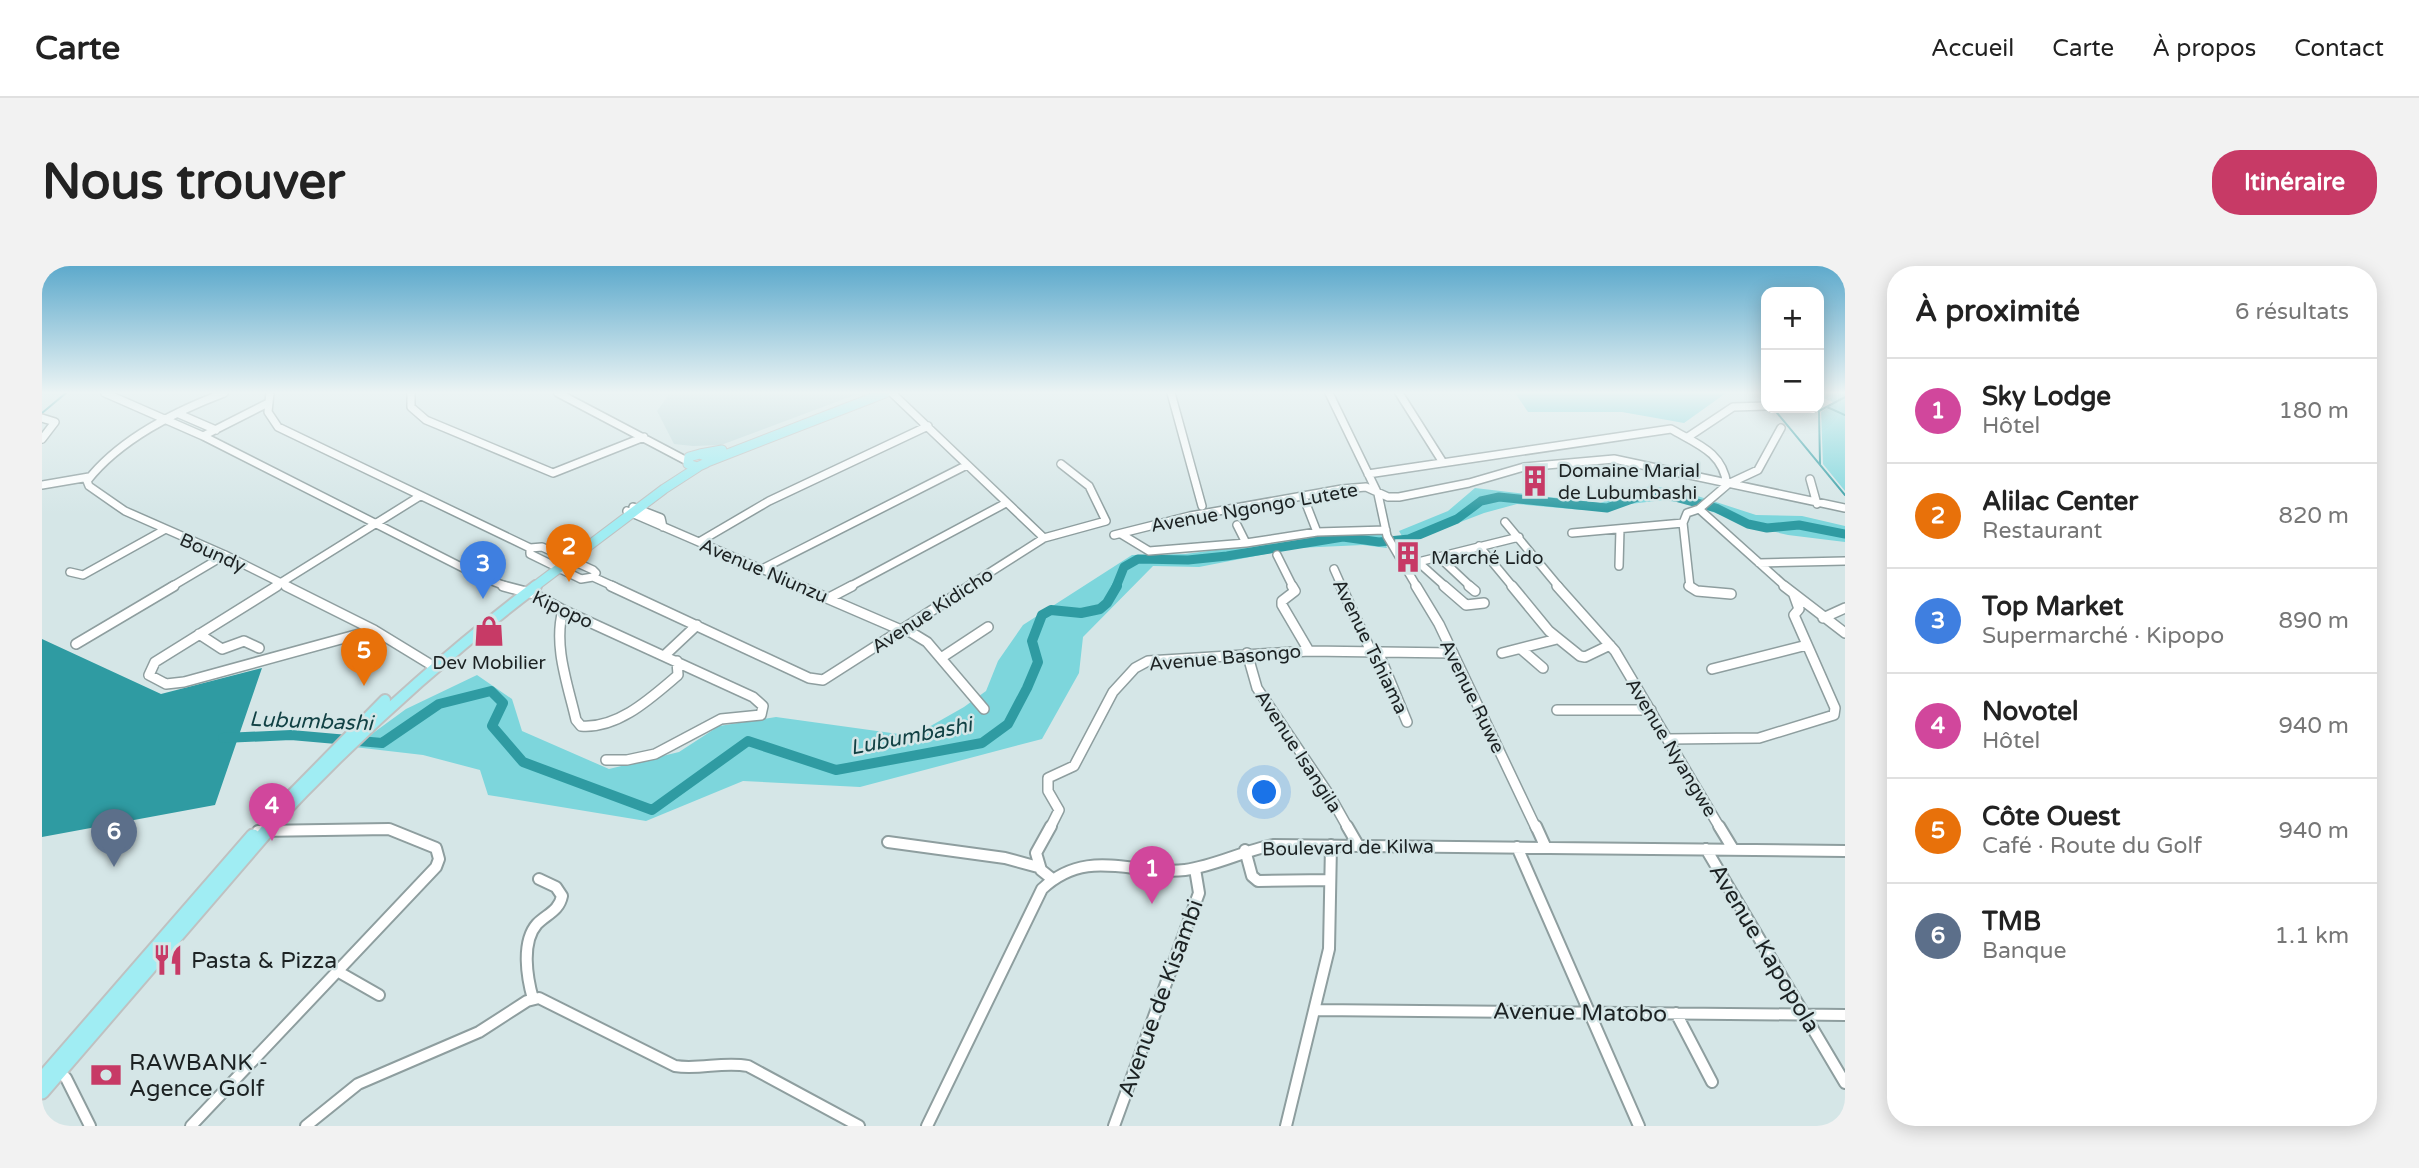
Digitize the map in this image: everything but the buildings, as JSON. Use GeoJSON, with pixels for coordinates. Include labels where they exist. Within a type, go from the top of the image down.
{"type":"FeatureCollection","features":[{"type":"Feature","properties":{"kind":"main road"},"geometry":{"type":"LineString","coordinates":[[695,464],[691,456],[723,450],[771,433]]}},
{"type":"Feature","properties":{"kind":"main road"},"geometry":{"type":"LineString","coordinates":[[695,464],[773,433]]}},
{"type":"Feature","properties":{"kind":"main road"},"geometry":{"type":"LineString","coordinates":[[42,1092],[51,1073],[262,831],[345,744],[431,664],[556,567],[707,456],[700,454]]}},
{"type":"Feature","properties":{"kind":"street"},"geometry":{"type":"LineString","coordinates":[[42,485],[89,477],[146,433]]}},
{"type":"Feature","properties":{"kind":"street","name":"Kipopo"},"geometry":{"type":"LineString","coordinates":[[197,433],[479,576],[525,591],[665,655],[753,697],[763,706],[761,715],[721,719],[655,754],[627,760],[606,760]]}},
{"type":"Feature","properties":{"kind":"street"},"geometry":{"type":"LineString","coordinates":[[203,436],[209,433]]}},
{"type":"Feature","properties":{"kind":"street"},"geometry":{"type":"LineString","coordinates":[[291,433],[530,548],[539,547],[595,571],[593,577]]}},
{"type":"Feature","properties":{"kind":"street"},"geometry":{"type":"LineString","coordinates":[[457,433],[553,473],[643,437]]}},
{"type":"Feature","properties":{"kind":"street"},"geometry":{"type":"LineString","coordinates":[[636,433],[695,464]]}},
{"type":"Feature","properties":{"kind":"street"},"geometry":{"type":"LineString","coordinates":[[699,542],[788,491],[913,433]]}},
{"type":"Feature","properties":{"kind":"street"},"geometry":{"type":"LineString","coordinates":[[935,433],[1044,538]]}},
{"type":"Feature","properties":{"kind":"street"},"geometry":{"type":"LineString","coordinates":[[1182,433],[1202,506]]}},
{"type":"Feature","properties":{"kind":"street"},"geometry":{"type":"LineString","coordinates":[[1237,525],[1246,543],[1317,532],[1387,533],[1377,491],[1348,433]]}},
{"type":"Feature","properties":{"kind":"street"},"geometry":{"type":"LineString","coordinates":[[1424,433],[1442,461]]}},
{"type":"Feature","properties":{"kind":"street"},"geometry":{"type":"LineString","coordinates":[[1368,474],[1425,467],[1442,461],[1650,433]]}},
{"type":"Feature","properties":{"kind":"street"},"geometry":{"type":"LineString","coordinates":[[1679,433],[1716,454],[1727,473],[1727,485]]}},
{"type":"Feature","properties":{"kind":"street"},"geometry":{"type":"LineString","coordinates":[[1688,437],[1694,433]]}},
{"type":"Feature","properties":{"kind":"street"},"geometry":{"type":"LineString","coordinates":[[1731,594],[1697,591],[1689,587],[1683,523],[1687,513],[1700,508],[1727,485],[1758,470],[1778,433]]}},
{"type":"Feature","properties":{"kind":"street"},"geometry":{"type":"LineString","coordinates":[[672,451],[700,454]]}},
{"type":"Feature","properties":{"kind":"street","name":"Avenue Ngongo Lutete"},"geometry":{"type":"LineString","coordinates":[[1246,543],[1198,550],[1146,551],[1117,534],[1190,516],[1303,496],[1363,487],[1388,497],[1399,497],[1469,483],[1524,467],[1614,459],[1845,508]]}},
{"type":"Feature","properties":{"kind":"street","name":"Avenue Kidicho"},"geometry":{"type":"LineString","coordinates":[[697,625],[809,678],[828,678],[1044,538],[1106,520],[1089,486],[1061,464]]}},
{"type":"Feature","properties":{"kind":"street"},"geometry":{"type":"LineString","coordinates":[[762,569],[967,465]]}},
{"type":"Feature","properties":{"kind":"street","name":"Boundy"},"geometry":{"type":"LineString","coordinates":[[89,477],[89,486],[104,499],[163,530],[225,555],[374,630],[431,664]]}},
{"type":"Feature","properties":{"kind":"street"},"geometry":{"type":"LineString","coordinates":[[1810,479],[1817,504]]}},
{"type":"Feature","properties":{"kind":"street"},"geometry":{"type":"LineString","coordinates":[[374,630],[184,682],[166,684],[149,675],[155,662],[420,496]]}},
{"type":"Feature","properties":{"kind":"street"},"geometry":{"type":"LineString","coordinates":[[1303,496],[1317,532]]}},
{"type":"Feature","properties":{"kind":"street"},"geometry":{"type":"LineString","coordinates":[[829,598],[1006,503]]}},
{"type":"Feature","properties":{"kind":"street"},"geometry":{"type":"LineString","coordinates":[[1700,508],[1794,595],[1845,633]]}},
{"type":"Feature","properties":{"kind":"street","name":"Avenue Niunzu"},"geometry":{"type":"LineString","coordinates":[[632,510],[663,527],[928,642],[984,709]]}},
{"type":"Feature","properties":{"kind":"street","name":"Avenue Nyangwe"},"geometry":{"type":"LineString","coordinates":[[1505,522],[1610,645],[1732,849]]}},
{"type":"Feature","properties":{"kind":"street"},"geometry":{"type":"LineString","coordinates":[[1572,533],[1683,523]]}},
{"type":"Feature","properties":{"kind":"street"},"geometry":{"type":"LineString","coordinates":[[1619,566],[1620,528]]}},
{"type":"Feature","properties":{"kind":"street"},"geometry":{"type":"LineString","coordinates":[[70,572],[83,575],[163,530]]}},
{"type":"Feature","properties":{"kind":"street","name":"Avenue Ruwe"},"geometry":{"type":"LineString","coordinates":[[1387,533],[1402,566],[1420,591],[1453,653],[1546,848]]}},
{"type":"Feature","properties":{"kind":"street"},"geometry":{"type":"LineString","coordinates":[[1402,566],[1519,537]]}},
{"type":"Feature","properties":{"kind":"street"},"geometry":{"type":"LineString","coordinates":[[1479,546],[1557,639],[1582,657],[1610,645]]}},
{"type":"Feature","properties":{"kind":"street"},"geometry":{"type":"LineString","coordinates":[[530,548],[529,553],[556,567],[583,579],[593,577],[697,625],[665,655]]}},
{"type":"Feature","properties":{"kind":"street"},"geometry":{"type":"LineString","coordinates":[[76,644],[225,555]]}},
{"type":"Feature","properties":{"kind":"street"},"geometry":{"type":"LineString","coordinates":[[1277,555],[1295,591],[1282,601],[1282,606],[1309,651]]}},
{"type":"Feature","properties":{"kind":"street"},"geometry":{"type":"LineString","coordinates":[[1439,557],[1475,591]]}},
{"type":"Feature","properties":{"kind":"street"},"geometry":{"type":"LineString","coordinates":[[1759,563],[1845,561]]}},
{"type":"Feature","properties":{"kind":"street"},"geometry":{"type":"LineString","coordinates":[[1418,562],[1466,605],[1484,603]]}},
{"type":"Feature","properties":{"kind":"street","name":"Avenue Tshiama"},"geometry":{"type":"LineString","coordinates":[[1334,569],[1369,647],[1381,659],[1407,722]]}},
{"type":"Feature","properties":{"kind":"street"},"geometry":{"type":"LineString","coordinates":[[1668,739],[1759,738],[1834,715],[1835,708],[1794,615],[1799,609],[1794,595]]}},
{"type":"Feature","properties":{"kind":"street"},"geometry":{"type":"LineString","coordinates":[[1823,618],[1845,608]]}},
{"type":"Feature","properties":{"kind":"street"},"geometry":{"type":"LineString","coordinates":[[563,610],[559,624],[561,642],[576,720],[581,726],[596,727],[644,702],[678,675],[677,661]]}},
{"type":"Feature","properties":{"kind":"street"},"geometry":{"type":"LineString","coordinates":[[941,657],[988,627]]}},
{"type":"Feature","properties":{"kind":"street"},"geometry":{"type":"LineString","coordinates":[[199,634],[222,649],[244,641],[259,648]]}},
{"type":"Feature","properties":{"kind":"street"},"geometry":{"type":"LineString","coordinates":[[1502,653],[1557,639]]}},
{"type":"Feature","properties":{"kind":"street"},"geometry":{"type":"LineString","coordinates":[[1712,669],[1807,645]]}},
{"type":"Feature","properties":{"kind":"street"},"geometry":{"type":"LineString","coordinates":[[1521,649],[1544,668]]}},
{"type":"Feature","properties":{"kind":"street","name":"Avenue Basongo"},"geometry":{"type":"LineString","coordinates":[[1038,867],[1035,860],[1038,846],[1059,810],[1048,791],[1048,778],[1074,766],[1094,725],[1127,674],[1147,661],[1309,651],[1453,653]]}},
{"type":"Feature","properties":{"kind":"street","name":"Avenue Isangila"},"geometry":{"type":"LineString","coordinates":[[1247,653],[1257,688],[1330,796],[1358,845]]}},
{"type":"Feature","properties":{"kind":"street"},"geometry":{"type":"LineString","coordinates":[[1557,710],[1651,710]]}},
{"type":"Feature","properties":{"kind":"street"},"geometry":{"type":"LineString","coordinates":[[191,1126],[436,867],[439,853],[436,848],[388,829],[262,831]]}},
{"type":"Feature","properties":{"kind":"street"},"geometry":{"type":"LineString","coordinates":[[888,842],[1005,858],[1038,867],[1051,878],[1042,889],[927,1126]]}},
{"type":"Feature","properties":{"kind":"street","name":"Boulevard de Kilwa"},"geometry":{"type":"LineString","coordinates":[[1051,878],[1080,866],[1171,871],[1195,869],[1245,850],[1272,845],[1845,851]]}},
{"type":"Feature","properties":{"kind":"street"},"geometry":{"type":"LineString","coordinates":[[1286,1126],[1329,950],[1331,845]]}},
{"type":"Feature","properties":{"kind":"street"},"geometry":{"type":"LineString","coordinates":[[1517,847],[1639,1126]]}},
{"type":"Feature","properties":{"kind":"street","name":"Avenue Kapopola"},"geometry":{"type":"LineString","coordinates":[[1706,849],[1845,1083]]}},
{"type":"Feature","properties":{"kind":"street"},"geometry":{"type":"LineString","coordinates":[[1245,850],[1252,876],[1258,881],[1330,880]]}},
{"type":"Feature","properties":{"kind":"street","name":"Avenue de Kisambi"},"geometry":{"type":"LineString","coordinates":[[1114,1126],[1199,893],[1195,869]]}},
{"type":"Feature","properties":{"kind":"street"},"geometry":{"type":"LineString","coordinates":[[533,999],[530,989],[531,937],[540,921],[559,906],[562,896],[556,887],[539,879]]}},
{"type":"Feature","properties":{"kind":"street"},"geometry":{"type":"LineString","coordinates":[[337,971],[379,995]]}},
{"type":"Feature","properties":{"kind":"street"},"geometry":{"type":"LineString","coordinates":[[306,1126],[358,1084],[479,1032],[533,999],[547,1000],[679,1067],[733,1064],[748,1066],[859,1126]]}},
{"type":"Feature","properties":{"kind":"street","name":"Avenue Matobo"},"geometry":{"type":"LineString","coordinates":[[1316,1010],[1845,1015]]}},
{"type":"Feature","properties":{"kind":"street"},"geometry":{"type":"LineString","coordinates":[[1676,1013],[1712,1082]]}},
{"type":"Feature","properties":{"kind":"street"},"geometry":{"type":"LineString","coordinates":[[51,1073],[90,1126]]}},
{"type":"Feature","properties":{"kind":"shaded area"},"geometry":{"type":"Polygon","coordinates":[[[668,433],[753,433],[721,445],[674,444],[668,433]]]}},
{"type":"Feature","properties":{"kind":"shaded area"},"geometry":{"type":"Polygon","coordinates":[[[1822,433],[1845,433],[1845,491],[1823,464],[1822,433]]]}},
{"type":"Feature","properties":{"kind":"shaded area"},"geometry":{"type":"Polygon","coordinates":[[[1650,486],[1679,490],[1756,515],[1802,516],[1845,526],[1845,542],[1788,535],[1754,527],[1691,504],[1663,500],[1582,510],[1517,504],[1484,513],[1406,543],[1399,531],[1448,511],[1475,488],[1600,503],[1650,486]]]}},
{"type":"Feature","properties":{"kind":"shaded area"},"geometry":{"type":"Polygon","coordinates":[[[1382,534],[1387,548],[1363,545],[1297,548],[1199,567],[1153,566],[1083,637],[1079,673],[1042,739],[860,787],[743,781],[646,821],[488,795],[480,770],[423,755],[354,747],[406,709],[477,675],[512,699],[522,731],[609,769],[679,752],[719,726],[776,717],[913,736],[986,691],[998,661],[1023,625],[1132,555],[1185,554],[1239,547],[1285,536],[1382,534]]]}},
{"type":"Feature","properties":{"kind":"shaded area"},"geometry":{"type":"Polygon","coordinates":[[[42,639],[161,694],[262,668],[215,805],[42,837],[42,639]]]}},
{"type":"Feature","properties":{"kind":"waterway"},"geometry":{"type":"LineString","coordinates":[[1794,433],[1845,495]]}},
{"type":"Feature","properties":{"kind":"waterway"},"geometry":{"type":"LineString","coordinates":[[1819,433],[1820,464]]}},
{"type":"Feature","properties":{"kind":"waterway","name":"Lubumbashi"},"geometry":{"type":"LineString","coordinates":[[1116,587],[1124,567],[1138,559],[1188,560],[1227,556],[1343,537],[1379,542],[1409,539],[1457,519],[1481,501],[1499,497],[1607,508],[1643,495],[1664,494],[1716,508],[1748,524],[1767,528],[1799,525],[1845,534]]}},
{"type":"Feature","properties":{"kind":"waterway","name":"Lubumbashi"},"geometry":{"type":"LineString","coordinates":[[223,738],[291,735],[382,743],[439,704],[491,691],[503,703],[492,726],[523,762],[652,810],[748,741],[836,770],[982,743],[1008,724],[1027,688],[1038,662],[1032,641],[1042,615],[1051,610],[1081,613],[1100,609],[1117,586]]}},
{"type":"Feature","properties":{"kind":"place","name":"Domaine Marial de Lubumbashi"},"geometry":{"type":"Point","coordinates":[1535,481]}},
{"type":"Feature","properties":{"kind":"place","name":"Marché Lido"},"geometry":{"type":"Point","coordinates":[1408,557]}},
{"type":"Feature","properties":{"kind":"place","name":"Alilac Center"},"geometry":{"type":"Point","coordinates":[569,582]}},
{"type":"Feature","properties":{"kind":"place","name":"Top Market"},"geometry":{"type":"Point","coordinates":[483,599]}},
{"type":"Feature","properties":{"kind":"place","name":"Dev Mobilier"},"geometry":{"type":"Point","coordinates":[489,631]}},
{"type":"Feature","properties":{"kind":"place","name":"Côte Ouest"},"geometry":{"type":"Point","coordinates":[364,686]}},
{"type":"Feature","properties":{"kind":"place","name":"Novotel"},"geometry":{"type":"Point","coordinates":[272,841]}},
{"type":"Feature","properties":{"kind":"place","name":"TMB"},"geometry":{"type":"Point","coordinates":[114,867]}},
{"type":"Feature","properties":{"kind":"place","name":"Sky Lodge"},"geometry":{"type":"Point","coordinates":[1152,904]}},
{"type":"Feature","properties":{"kind":"place","name":"Pasta & Pizza"},"geometry":{"type":"Point","coordinates":[168,960]}},
{"type":"Feature","properties":{"kind":"place","name":"RAWBANK - Agence Golf"},"geometry":{"type":"Point","coordinates":[106,1075]}}]}
